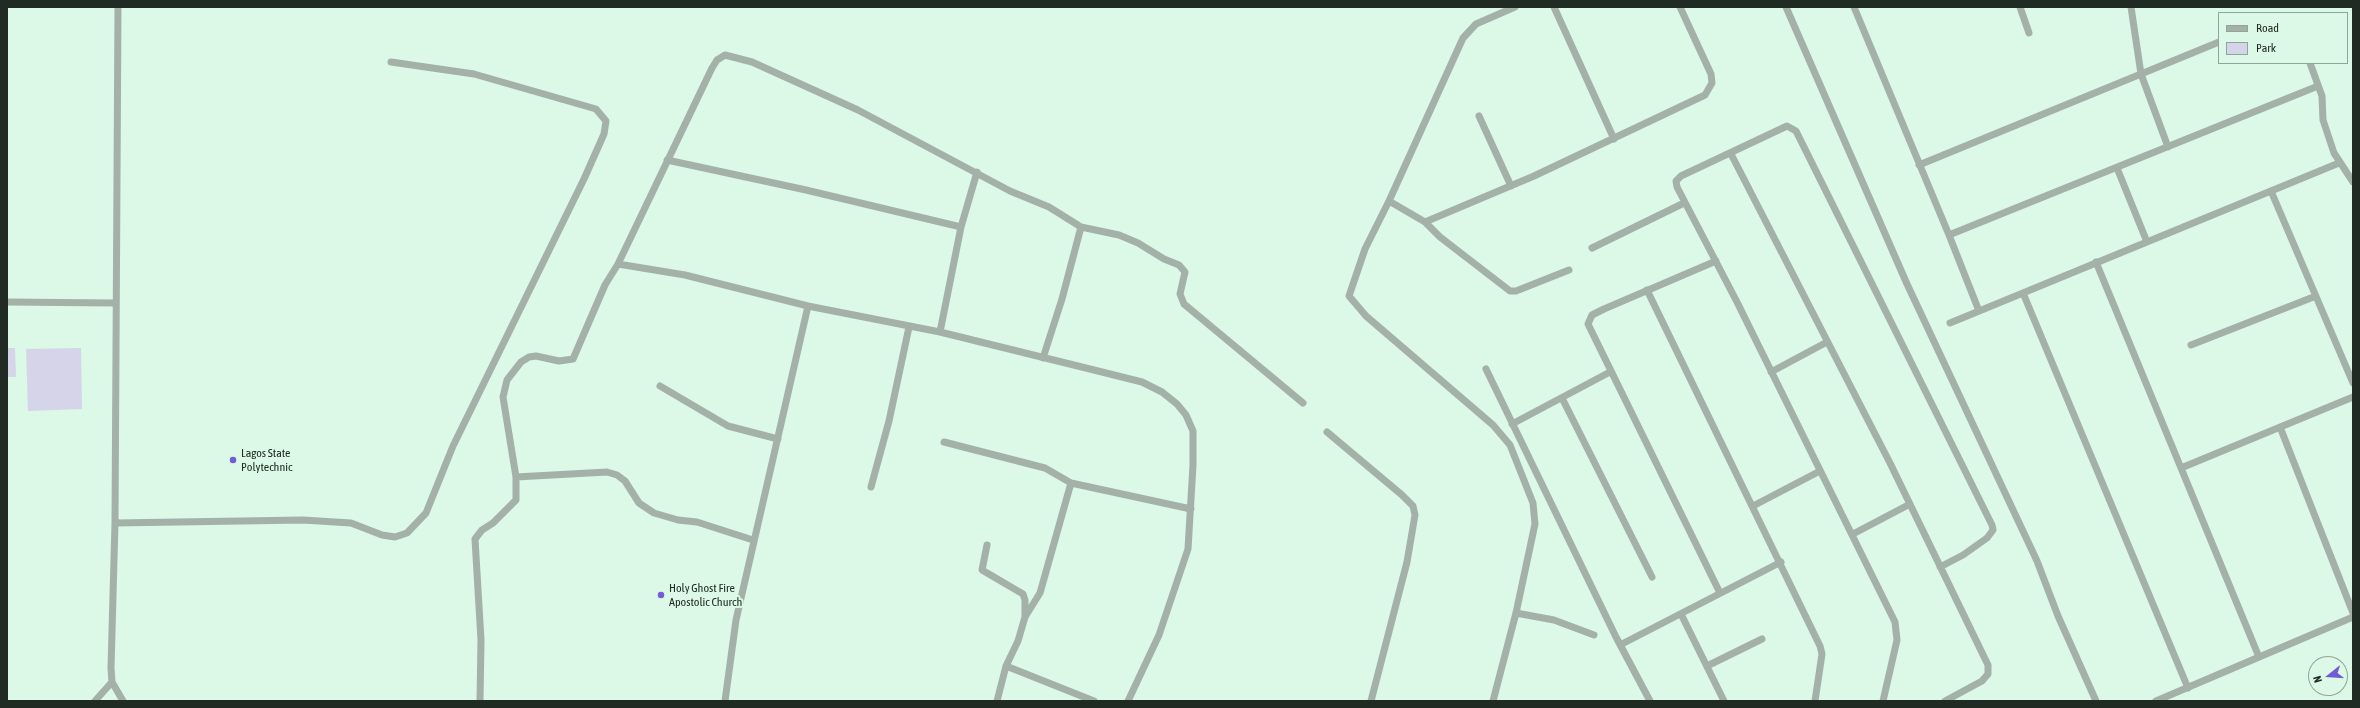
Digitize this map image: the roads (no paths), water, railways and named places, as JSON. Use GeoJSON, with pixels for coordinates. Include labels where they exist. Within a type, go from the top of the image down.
{"type":"FeatureCollection","features":[{"type":"Feature","properties":{"kind":"street"},"geometry":{"type":"LineString","coordinates":[[118,7],[114,303],[115,523],[112,682],[123,701]]}},
{"type":"Feature","properties":{"kind":"street"},"geometry":{"type":"LineString","coordinates":[[1493,701],[1516,613],[1535,524],[1533,503],[1510,445],[1493,425],[1366,316],[1349,296],[1365,249],[1389,201],[1463,38],[1476,24],[1515,7]]}},
{"type":"Feature","properties":{"kind":"street"},"geometry":{"type":"LineString","coordinates":[[1554,7],[1614,139]]}},
{"type":"Feature","properties":{"kind":"street"},"geometry":{"type":"LineString","coordinates":[[1425,222],[1511,186],[1705,95],[1710,89],[1712,82],[1710,74],[1680,7]]}},
{"type":"Feature","properties":{"kind":"street"},"geometry":{"type":"LineString","coordinates":[[1786,7],[1907,284],[2037,561],[2058,616],[2096,701]]}},
{"type":"Feature","properties":{"kind":"street"},"geometry":{"type":"LineString","coordinates":[[1854,7],[1949,236],[1978,311]]}},
{"type":"Feature","properties":{"kind":"street"},"geometry":{"type":"LineString","coordinates":[[2020,7],[2029,33]]}},
{"type":"Feature","properties":{"kind":"street"},"geometry":{"type":"LineString","coordinates":[[2131,7],[2141,74],[2168,147]]}},
{"type":"Feature","properties":{"kind":"street"},"geometry":{"type":"LineString","coordinates":[[1919,165],[2218,42]]}},
{"type":"Feature","properties":{"kind":"street"},"geometry":{"type":"LineString","coordinates":[[480,701],[481,640],[475,539],[482,530],[499,518],[516,500],[516,477],[503,397],[507,380],[521,362],[529,357],[536,356],[559,362],[573,360],[605,285],[618,264],[712,68],[717,60],[725,55],[752,62],[858,110],[977,172],[1010,191],[1048,207],[1081,227],[1119,235],[1138,243],[1183,268],[1185,276],[1180,294],[1184,304],[1303,403]]}},
{"type":"Feature","properties":{"kind":"street"},"geometry":{"type":"LineString","coordinates":[[115,523],[303,520],[351,523],[382,535],[395,536],[408,533],[426,513],[453,446],[584,179],[604,134],[606,121],[596,109],[482,76],[391,62]]}},
{"type":"Feature","properties":{"kind":"street"},"geometry":{"type":"LineString","coordinates":[[2310,64],[2322,96],[2324,120],[2339,163],[2353,182]]}},
{"type":"Feature","properties":{"kind":"street"},"geometry":{"type":"LineString","coordinates":[[1949,236],[2318,86]]}},
{"type":"Feature","properties":{"kind":"street"},"geometry":{"type":"LineString","coordinates":[[1479,116],[1511,186]]}},
{"type":"Feature","properties":{"kind":"street"},"geometry":{"type":"LineString","coordinates":[[1883,701],[1897,640],[1897,630],[1888,607],[1853,534],[1820,471],[1716,261],[1684,203],[1677,188],[1676,181],[1681,176],[1731,154],[1787,126],[1792,127],[1988,515],[1993,530],[1991,535],[1975,547],[1940,567]]}},
{"type":"Feature","properties":{"kind":"street"},"geometry":{"type":"LineString","coordinates":[[1731,154],[1910,504],[1988,665],[1988,674],[1982,681],[1945,701]]}},
{"type":"Feature","properties":{"kind":"street"},"geometry":{"type":"LineString","coordinates":[[667,160],[806,190],[962,227]]}},
{"type":"Feature","properties":{"kind":"street"},"geometry":{"type":"LineString","coordinates":[[1950,323],[2339,163]]}},
{"type":"Feature","properties":{"kind":"street"},"geometry":{"type":"LineString","coordinates":[[2117,168],[2147,242]]}},
{"type":"Feature","properties":{"kind":"street"},"geometry":{"type":"LineString","coordinates":[[940,332],[962,227],[977,172]]}},
{"type":"Feature","properties":{"kind":"street"},"geometry":{"type":"LineString","coordinates":[[2271,191],[2353,384]]}},
{"type":"Feature","properties":{"kind":"street"},"geometry":{"type":"LineString","coordinates":[[1389,201],[1425,222],[1440,237],[1510,291],[1516,291],[1569,270]]}},
{"type":"Feature","properties":{"kind":"street"},"geometry":{"type":"LineString","coordinates":[[1592,248],[1684,203]]}},
{"type":"Feature","properties":{"kind":"street"},"geometry":{"type":"LineString","coordinates":[[1044,358],[1062,299],[1081,227]]}},
{"type":"Feature","properties":{"kind":"street"},"geometry":{"type":"LineString","coordinates":[[1716,261],[1592,315],[1588,320],[1588,324],[1610,372],[1720,593]]}},
{"type":"Feature","properties":{"kind":"street"},"geometry":{"type":"LineString","coordinates":[[2096,262],[2259,657]]}},
{"type":"Feature","properties":{"kind":"street"},"geometry":{"type":"LineString","coordinates":[[618,264],[686,275],[808,306],[940,332],[1142,382],[1162,392],[1177,404],[1186,415],[1193,432],[1191,509],[1188,549],[1183,568],[1159,635],[1128,701]]}},
{"type":"Feature","properties":{"kind":"street"},"geometry":{"type":"LineString","coordinates":[[1647,290],[1781,562],[1820,646],[1822,654],[1815,701]]}},
{"type":"Feature","properties":{"kind":"street"},"geometry":{"type":"LineString","coordinates":[[2023,293],[2188,688]]}},
{"type":"Feature","properties":{"kind":"street"},"geometry":{"type":"LineString","coordinates":[[2191,345],[2316,296]]}},
{"type":"Feature","properties":{"kind":"street"},"geometry":{"type":"LineString","coordinates":[[7,302],[114,303]]}},
{"type":"Feature","properties":{"kind":"street"},"geometry":{"type":"LineString","coordinates":[[725,701],[736,620],[753,540],[778,439],[808,306]]}},
{"type":"Feature","properties":{"kind":"street"},"geometry":{"type":"LineString","coordinates":[[871,487],[890,421],[909,327]]}},
{"type":"Feature","properties":{"kind":"street"},"geometry":{"type":"LineString","coordinates":[[1771,372],[1827,342]]}},
{"type":"Feature","properties":{"kind":"street"},"geometry":{"type":"LineString","coordinates":[[1486,369],[1620,645],[1650,701]]}},
{"type":"Feature","properties":{"kind":"street"},"geometry":{"type":"LineString","coordinates":[[1512,424],[1610,372]]}},
{"type":"Feature","properties":{"kind":"street"},"geometry":{"type":"LineString","coordinates":[[660,386],[728,426],[778,439]]}},
{"type":"Feature","properties":{"kind":"street"},"geometry":{"type":"LineString","coordinates":[[2181,468],[2353,397]]}},
{"type":"Feature","properties":{"kind":"street"},"geometry":{"type":"LineString","coordinates":[[1562,398],[1652,577]]}},
{"type":"Feature","properties":{"kind":"street"},"geometry":{"type":"LineString","coordinates":[[2280,427],[2353,613]]}},
{"type":"Feature","properties":{"kind":"street"},"geometry":{"type":"LineString","coordinates":[[1327,432],[1402,494],[1413,506],[1415,515],[1407,562],[1372,701]]}},
{"type":"Feature","properties":{"kind":"street"},"geometry":{"type":"LineString","coordinates":[[944,442],[1045,468],[1071,483],[1191,509]]}},
{"type":"Feature","properties":{"kind":"street"},"geometry":{"type":"LineString","coordinates":[[1753,506],[1820,471]]}},
{"type":"Feature","properties":{"kind":"street"},"geometry":{"type":"LineString","coordinates":[[516,477],[607,472],[617,475],[625,481],[638,503],[654,513],[678,520],[697,522],[753,540]]}},
{"type":"Feature","properties":{"kind":"street"},"geometry":{"type":"LineString","coordinates":[[997,701],[1006,666],[1018,641],[1025,617],[1040,593],[1071,483]]}},
{"type":"Feature","properties":{"kind":"street"},"geometry":{"type":"LineString","coordinates":[[1853,534],[1910,504]]}},
{"type":"Feature","properties":{"kind":"street"},"geometry":{"type":"LineString","coordinates":[[987,545],[982,570],[1023,594],[1025,600],[1025,617]]}},
{"type":"Feature","properties":{"kind":"street"},"geometry":{"type":"LineString","coordinates":[[1620,645],[1781,562]]}},
{"type":"Feature","properties":{"kind":"street"},"geometry":{"type":"LineString","coordinates":[[1516,613],[1554,620],[1594,635]]}},
{"type":"Feature","properties":{"kind":"street"},"geometry":{"type":"LineString","coordinates":[[1681,614],[1724,701]]}},
{"type":"Feature","properties":{"kind":"street"},"geometry":{"type":"LineString","coordinates":[[2156,701],[2353,617]]}},
{"type":"Feature","properties":{"kind":"street"},"geometry":{"type":"LineString","coordinates":[[1707,666],[1762,639]]}},
{"type":"Feature","properties":{"kind":"street"},"geometry":{"type":"LineString","coordinates":[[1006,666],[1094,701]]}},
{"type":"Feature","properties":{"kind":"street"},"geometry":{"type":"LineString","coordinates":[[95,701],[112,682]]}},
{"type":"Feature","properties":{"kind":"place","name":"Lagos State Polytechnic"},"geometry":{"type":"Point","coordinates":[233,460]}},
{"type":"Feature","properties":{"kind":"place","name":"Holy Ghost Fire Apostolic Church"},"geometry":{"type":"Point","coordinates":[661,595]}}]}
